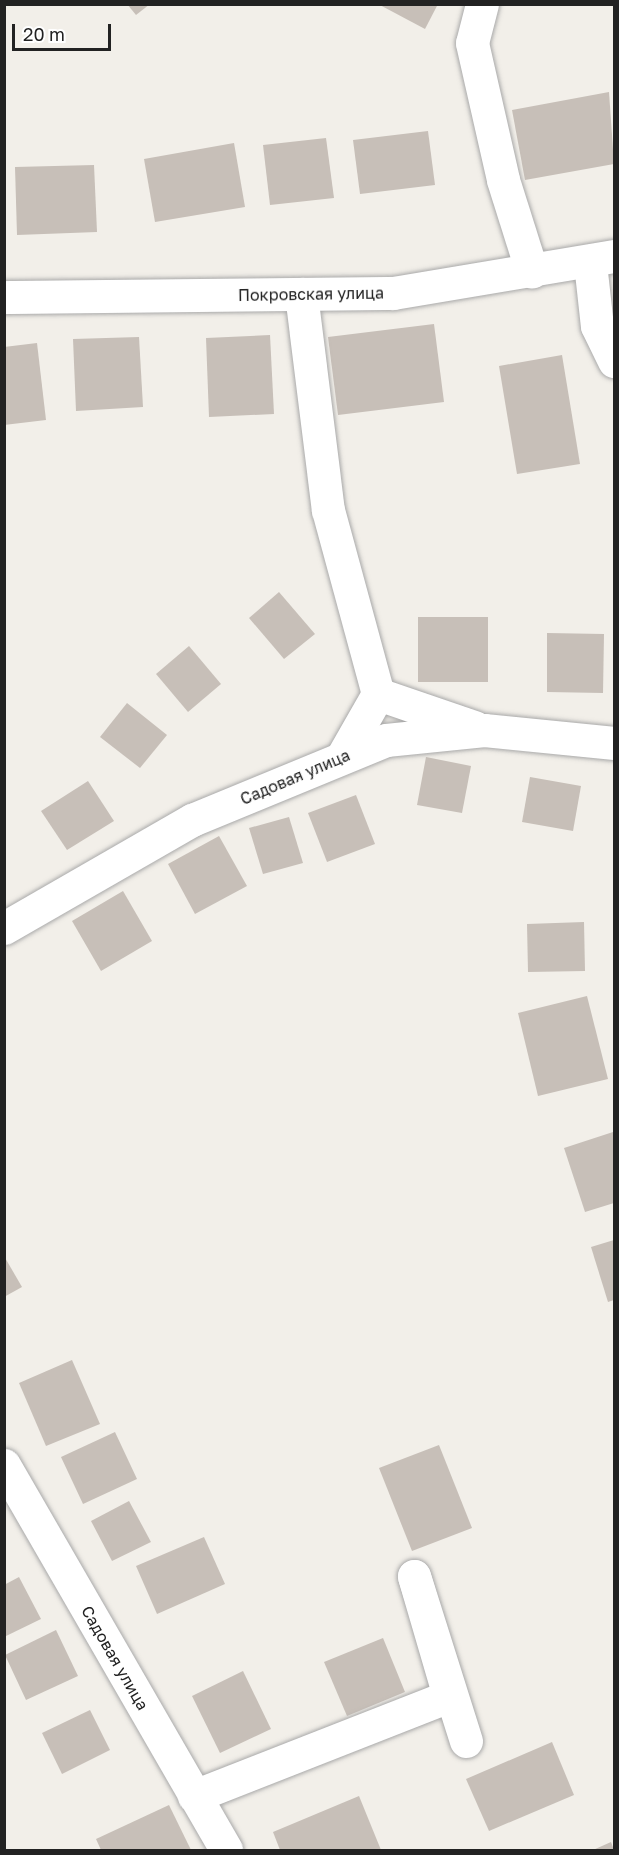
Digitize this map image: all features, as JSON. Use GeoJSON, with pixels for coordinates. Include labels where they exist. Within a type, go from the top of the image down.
{"type":"FeatureCollection","features":[{"type":"Feature","properties":{"kind":"street"},"geometry":{"type":"LineString","coordinates":[[482,4],[472,43],[503,180],[532,272]]}},
{"type":"Feature","properties":{"kind":"street"},"geometry":{"type":"LineString","coordinates":[[602,260],[597,326],[615,362]]}},
{"type":"Feature","properties":{"kind":"street","name":"Покровская улица"},"geometry":{"type":"LineString","coordinates":[[4,297],[393,293],[602,260]]}},
{"type":"Feature","properties":{"kind":"street"},"geometry":{"type":"LineString","coordinates":[[301,294],[328,510],[378,694],[342,757]]}},
{"type":"Feature","properties":{"kind":"street"},"geometry":{"type":"LineString","coordinates":[[378,694],[484,730]]}},
{"type":"Feature","properties":{"kind":"street","name":"Садовая улица"},"geometry":{"type":"LineString","coordinates":[[4,928],[192,820],[386,740],[484,730],[615,743]]}},
{"type":"Feature","properties":{"kind":"street","name":"Садовая улица"},"geometry":{"type":"LineString","coordinates":[[4,1465],[226,1851]]}},
{"type":"Feature","properties":{"kind":"street"},"geometry":{"type":"LineString","coordinates":[[194,1796],[449,1696],[414,1576],[466,1742]]}},
{"type":"Feature","properties":{"kind":"building"},"geometry":{"type":"Polygon","coordinates":[[[127,4],[150,4],[136,15],[127,4]]]}},
{"type":"Feature","properties":{"kind":"building"},"geometry":{"type":"Polygon","coordinates":[[[378,4],[438,4],[425,29],[378,4]]]}},
{"type":"Feature","properties":{"kind":"building"},"geometry":{"type":"Polygon","coordinates":[[[609,92],[614,164],[525,180],[512,110],[609,92]]]}},
{"type":"Feature","properties":{"kind":"building"},"geometry":{"type":"Polygon","coordinates":[[[428,131],[435,185],[360,194],[353,140],[428,131]]]}},
{"type":"Feature","properties":{"kind":"building"},"geometry":{"type":"Polygon","coordinates":[[[326,138],[334,198],[270,205],[263,145],[326,138]]]}},
{"type":"Feature","properties":{"kind":"building"},"geometry":{"type":"Polygon","coordinates":[[[234,143],[245,207],[155,222],[144,159],[234,143]]]}},
{"type":"Feature","properties":{"kind":"building"},"geometry":{"type":"Polygon","coordinates":[[[94,165],[97,232],[17,235],[15,167],[94,165]]]}},
{"type":"Feature","properties":{"kind":"building"},"geometry":{"type":"Polygon","coordinates":[[[434,324],[444,402],[338,415],[328,337],[434,324]]]}},
{"type":"Feature","properties":{"kind":"building"},"geometry":{"type":"Polygon","coordinates":[[[270,335],[274,414],[209,417],[206,338],[270,335]]]}},
{"type":"Feature","properties":{"kind":"building"},"geometry":{"type":"Polygon","coordinates":[[[139,337],[143,407],[76,411],[73,339],[139,337]]]}},
{"type":"Feature","properties":{"kind":"building"},"geometry":{"type":"Polygon","coordinates":[[[37,343],[46,420],[4,425],[4,347],[37,343]]]}},
{"type":"Feature","properties":{"kind":"building"},"geometry":{"type":"Polygon","coordinates":[[[562,355],[580,464],[517,474],[499,366],[562,355]]]}},
{"type":"Feature","properties":{"kind":"building"},"geometry":{"type":"Polygon","coordinates":[[[279,592],[315,634],[284,659],[249,618],[279,592]]]}},
{"type":"Feature","properties":{"kind":"building"},"geometry":{"type":"Polygon","coordinates":[[[418,617],[488,617],[488,682],[418,682],[418,617]]]}},
{"type":"Feature","properties":{"kind":"building"},"geometry":{"type":"Polygon","coordinates":[[[547,633],[604,634],[603,693],[547,692],[547,633]]]}},
{"type":"Feature","properties":{"kind":"building"},"geometry":{"type":"Polygon","coordinates":[[[189,646],[221,684],[188,712],[156,674],[189,646]]]}},
{"type":"Feature","properties":{"kind":"building"},"geometry":{"type":"Polygon","coordinates":[[[127,703],[167,735],[140,768],[100,737],[127,703]]]}},
{"type":"Feature","properties":{"kind":"building"},"geometry":{"type":"Polygon","coordinates":[[[426,757],[471,766],[462,813],[417,805],[426,757]]]}},
{"type":"Feature","properties":{"kind":"building"},"geometry":{"type":"Polygon","coordinates":[[[530,777],[581,786],[573,831],[522,822],[530,777]]]}},
{"type":"Feature","properties":{"kind":"building"},"geometry":{"type":"Polygon","coordinates":[[[88,781],[114,821],[67,850],[41,811],[88,781]]]}},
{"type":"Feature","properties":{"kind":"building"},"geometry":{"type":"Polygon","coordinates":[[[356,795],[375,844],[327,862],[308,813],[356,795]]]}},
{"type":"Feature","properties":{"kind":"building"},"geometry":{"type":"Polygon","coordinates":[[[289,817],[303,863],[263,874],[249,828],[289,817]]]}},
{"type":"Feature","properties":{"kind":"building"},"geometry":{"type":"Polygon","coordinates":[[[219,836],[247,886],[195,914],[168,864],[219,836]]]}},
{"type":"Feature","properties":{"kind":"building"},"geometry":{"type":"Polygon","coordinates":[[[123,891],[152,941],[101,971],[72,921],[123,891]]]}},
{"type":"Feature","properties":{"kind":"building"},"geometry":{"type":"Polygon","coordinates":[[[584,922],[585,971],[528,972],[527,924],[584,922]]]}},
{"type":"Feature","properties":{"kind":"building"},"geometry":{"type":"Polygon","coordinates":[[[587,996],[608,1079],[538,1096],[518,1013],[587,996]]]}},
{"type":"Feature","properties":{"kind":"building"},"geometry":{"type":"Polygon","coordinates":[[[613,1132],[614,1203],[585,1212],[564,1148],[613,1132]]]}},
{"type":"Feature","properties":{"kind":"building"},"geometry":{"type":"Polygon","coordinates":[[[614,1240],[614,1300],[608,1302],[591,1247],[614,1240]]]}},
{"type":"Feature","properties":{"kind":"building"},"geometry":{"type":"Polygon","coordinates":[[[4,1256],[22,1287],[4,1297],[4,1256]]]}},
{"type":"Feature","properties":{"kind":"building"},"geometry":{"type":"Polygon","coordinates":[[[72,1360],[100,1424],[46,1446],[19,1383],[72,1360]]]}},
{"type":"Feature","properties":{"kind":"building"},"geometry":{"type":"Polygon","coordinates":[[[115,1432],[137,1479],[83,1504],[61,1457],[115,1432]]]}},
{"type":"Feature","properties":{"kind":"building"},"geometry":{"type":"Polygon","coordinates":[[[439,1445],[472,1528],[412,1551],[379,1468],[439,1445]]]}},
{"type":"Feature","properties":{"kind":"building"},"geometry":{"type":"Polygon","coordinates":[[[129,1501],[151,1542],[112,1561],[91,1521],[129,1501]]]}},
{"type":"Feature","properties":{"kind":"building"},"geometry":{"type":"Polygon","coordinates":[[[204,1537],[225,1584],[157,1614],[136,1566],[204,1537]]]}},
{"type":"Feature","properties":{"kind":"building"},"geometry":{"type":"Polygon","coordinates":[[[19,1577],[41,1619],[4,1637],[4,1585],[19,1577]]]}},
{"type":"Feature","properties":{"kind":"building"},"geometry":{"type":"Polygon","coordinates":[[[56,1630],[78,1676],[26,1700],[5,1655],[56,1630]]]}},
{"type":"Feature","properties":{"kind":"building"},"geometry":{"type":"Polygon","coordinates":[[[383,1638],[405,1692],[347,1716],[324,1662],[383,1638]]]}},
{"type":"Feature","properties":{"kind":"building"},"geometry":{"type":"Polygon","coordinates":[[[243,1671],[271,1729],[220,1753],[192,1696],[243,1671]]]}},
{"type":"Feature","properties":{"kind":"building"},"geometry":{"type":"Polygon","coordinates":[[[90,1710],[110,1750],[62,1774],[42,1733],[90,1710]]]}},
{"type":"Feature","properties":{"kind":"building"},"geometry":{"type":"Polygon","coordinates":[[[552,1742],[574,1795],[489,1831],[466,1779],[552,1742]]]}},
{"type":"Feature","properties":{"kind":"building"},"geometry":{"type":"Polygon","coordinates":[[[359,1796],[381,1850],[280,1850],[273,1832],[359,1796]]]}},
{"type":"Feature","properties":{"kind":"building"},"geometry":{"type":"Polygon","coordinates":[[[169,1805],[191,1850],[101,1850],[96,1839],[169,1805]]]}},
{"type":"Feature","properties":{"kind":"building"},"geometry":{"type":"Polygon","coordinates":[[[611,1842],[614,1850],[593,1850],[611,1842]]]}}]}
